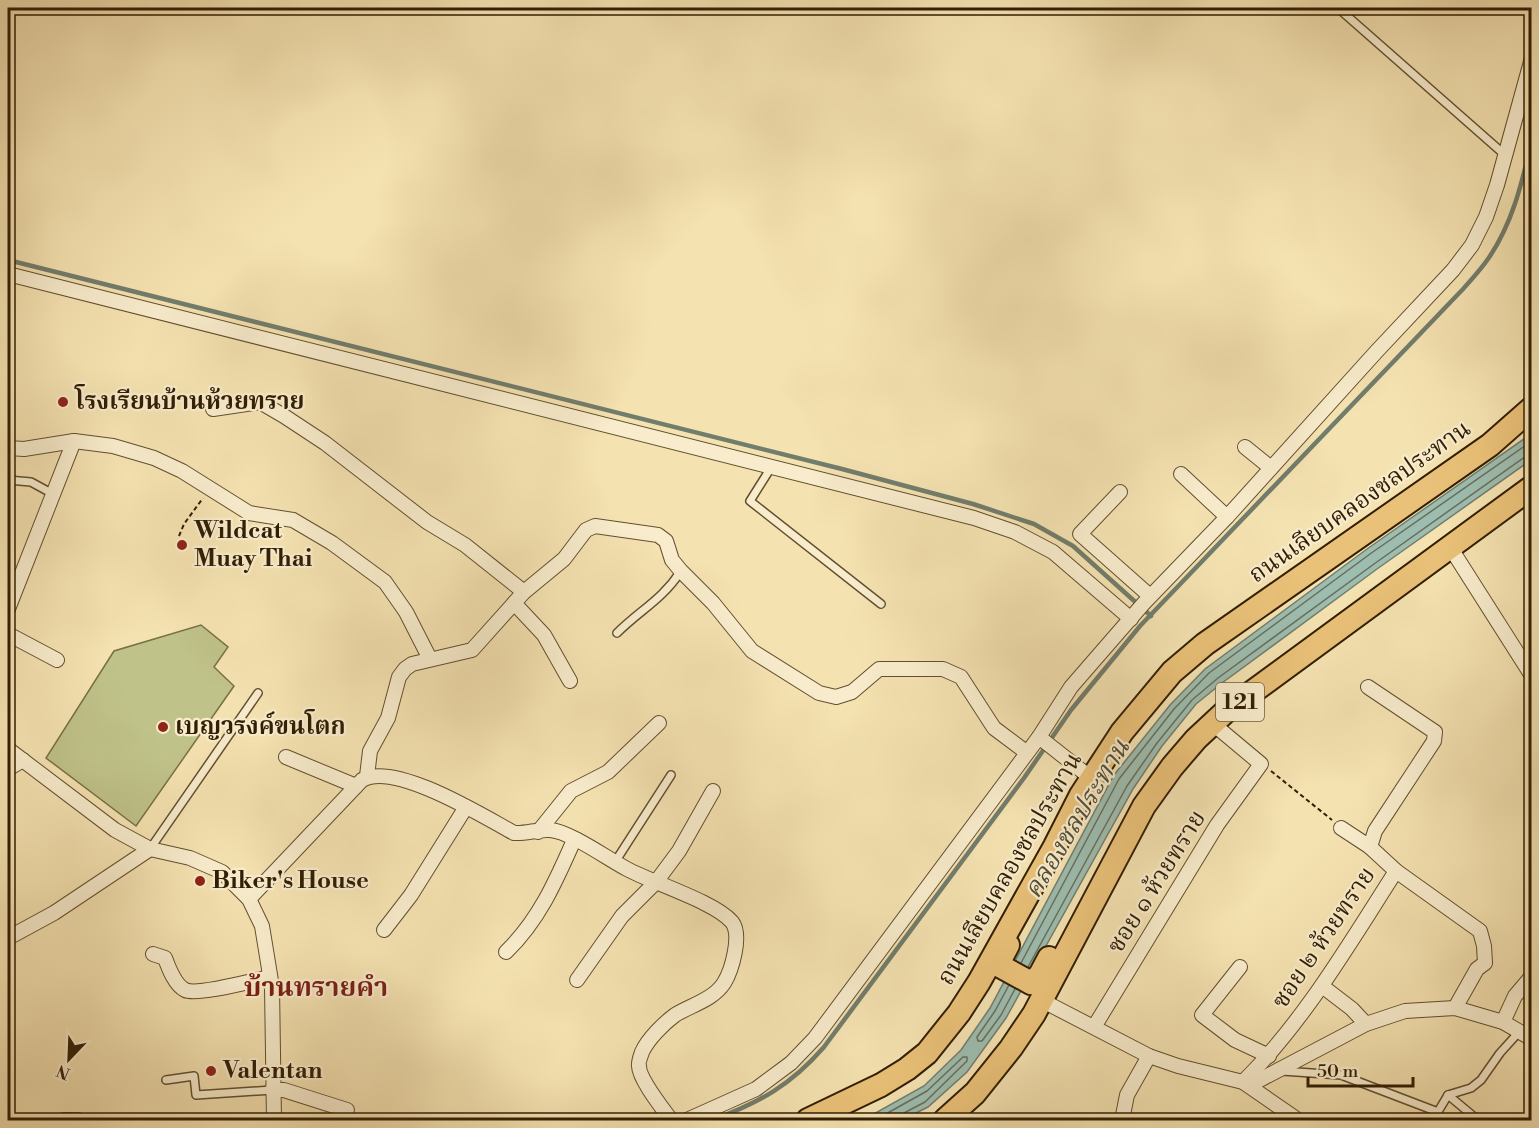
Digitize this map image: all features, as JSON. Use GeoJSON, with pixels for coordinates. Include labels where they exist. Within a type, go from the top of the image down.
{"type":"FeatureCollection","features":[{"type":"Feature","properties":{"kind":"main road","name":"ถนนเลียบคลองชลประทาน"},"geometry":{"type":"LineString","coordinates":[[808,1120],[881,1085],[927,1053],[969,998],[1091,778],[1122,732],[1172,672],[1205,644],[1490,445],[1532,408]]}},
{"type":"Feature","properties":{"kind":"main road","name":"121"},"geometry":{"type":"LineString","coordinates":[[945,1120],[975,1093],[1011,1048],[1033,992],[1104,880],[1144,806],[1196,738],[1212,723],[1532,487]]}},
{"type":"Feature","properties":{"kind":"main road"},"geometry":{"type":"LineString","coordinates":[[927,1053],[951,1039],[999,973],[999,960],[1055,846]]}},
{"type":"Feature","properties":{"kind":"main road"},"geometry":{"type":"LineString","coordinates":[[999,973],[1033,992]]}},
{"type":"Feature","properties":{"kind":"street"},"geometry":{"type":"LineString","coordinates":[[687,1120],[756,1089],[791,1063],[815,1038],[1026,752],[1041,739],[1071,687],[1147,599],[1227,517],[1445,279],[1472,245],[1486,217],[1532,58]]}},
{"type":"Feature","properties":{"kind":"street"},"geometry":{"type":"LineString","coordinates":[[8,274],[974,518],[1015,532],[1053,552],[1131,619]]}},
{"type":"Feature","properties":{"kind":"street"},"geometry":{"type":"LineString","coordinates":[[213,409],[260,402],[284,416],[325,443],[427,522],[465,545],[524,592]]}},
{"type":"Feature","properties":{"kind":"street"},"geometry":{"type":"LineString","coordinates":[[8,448],[24,449],[50,443],[74,441],[113,446],[154,458],[182,471],[249,513],[292,520],[332,543],[385,582],[406,612],[430,659]]}},
{"type":"Feature","properties":{"kind":"street"},"geometry":{"type":"LineString","coordinates":[[8,609],[12,588],[74,441]]}},
{"type":"Feature","properties":{"kind":"street"},"geometry":{"type":"LineString","coordinates":[[1245,447],[1272,468]]}},
{"type":"Feature","properties":{"kind":"street"},"geometry":{"type":"LineString","coordinates":[[1181,474],[1227,517]]}},
{"type":"Feature","properties":{"kind":"street"},"geometry":{"type":"LineString","coordinates":[[1120,492],[1080,534],[1147,599]]}},
{"type":"Feature","properties":{"kind":"street"},"geometry":{"type":"LineString","coordinates":[[367,776],[370,751],[388,718],[399,677],[412,664],[472,650],[524,592],[564,559],[586,530],[596,526],[658,534],[666,541],[672,561],[713,603],[752,651],[819,693],[836,697],[852,692],[879,669],[944,669],[961,677],[994,728],[1026,752]]}},
{"type":"Feature","properties":{"kind":"street"},"geometry":{"type":"LineString","coordinates":[[1450,547],[1532,676]]}},
{"type":"Feature","properties":{"kind":"street"},"geometry":{"type":"LineString","coordinates":[[514,603],[544,635],[570,681]]}},
{"type":"Feature","properties":{"kind":"street"},"geometry":{"type":"LineString","coordinates":[[8,634],[57,660]]}},
{"type":"Feature","properties":{"kind":"street","name":"ซอย ๒ ห้วยทราย"},"geometry":{"type":"LineString","coordinates":[[1247,1084],[1322,986],[1396,871],[1370,847],[1375,831],[1434,741],[1435,732],[1368,687]]}},
{"type":"Feature","properties":{"kind":"street"},"geometry":{"type":"LineString","coordinates":[[537,832],[571,791],[608,772],[658,723]]}},
{"type":"Feature","properties":{"kind":"street"},"geometry":{"type":"LineString","coordinates":[[1212,723],[1262,764]]}},
{"type":"Feature","properties":{"kind":"street"},"geometry":{"type":"LineString","coordinates":[[1041,739],[1091,778]]}},
{"type":"Feature","properties":{"kind":"street"},"geometry":{"type":"LineString","coordinates":[[8,749],[115,830],[150,849],[190,858],[222,872],[249,899],[262,926],[270,977],[274,1120]]}},
{"type":"Feature","properties":{"kind":"street"},"geometry":{"type":"LineString","coordinates":[[286,758],[356,786]]}},
{"type":"Feature","properties":{"kind":"street"},"geometry":{"type":"LineString","coordinates":[[8,769],[23,760]]}},
{"type":"Feature","properties":{"kind":"street","name":"ซอย ๑ ห้วยทราย"},"geometry":{"type":"LineString","coordinates":[[1094,1027],[1217,825],[1262,764]]}},
{"type":"Feature","properties":{"kind":"street"},"geometry":{"type":"LineString","coordinates":[[249,899],[356,786],[367,776],[381,774],[401,779],[453,800],[514,833],[550,830],[717,910],[734,923],[737,940],[732,964],[723,984],[704,1001],[675,1016],[654,1035],[642,1053],[639,1066],[642,1076],[671,1120]]}},
{"type":"Feature","properties":{"kind":"street"},"geometry":{"type":"LineString","coordinates":[[577,980],[622,916],[656,882],[679,850],[713,791]]}},
{"type":"Feature","properties":{"kind":"street"},"geometry":{"type":"LineString","coordinates":[[384,930],[411,895],[466,807]]}},
{"type":"Feature","properties":{"kind":"street"},"geometry":{"type":"LineString","coordinates":[[1341,828],[1370,847]]}},
{"type":"Feature","properties":{"kind":"street"},"geometry":{"type":"LineString","coordinates":[[506,952],[521,938],[550,895],[574,840]]}},
{"type":"Feature","properties":{"kind":"street"},"geometry":{"type":"LineString","coordinates":[[8,938],[54,913],[150,849]]}},
{"type":"Feature","properties":{"kind":"street"},"geometry":{"type":"LineString","coordinates":[[1396,871],[1480,931],[1485,963],[1476,969],[1455,1008]]}},
{"type":"Feature","properties":{"kind":"street"},"geometry":{"type":"LineString","coordinates":[[153,954],[165,958],[175,979],[186,991],[198,992],[270,977]]}},
{"type":"Feature","properties":{"kind":"street"},"geometry":{"type":"LineString","coordinates":[[1240,967],[1202,1015],[1235,1040],[1269,1056]]}},
{"type":"Feature","properties":{"kind":"street"},"geometry":{"type":"LineString","coordinates":[[1503,1022],[1515,996],[1532,976]]}},
{"type":"Feature","properties":{"kind":"street"},"geometry":{"type":"LineString","coordinates":[[1322,986],[1366,1024]]}},
{"type":"Feature","properties":{"kind":"street"},"geometry":{"type":"LineString","coordinates":[[1033,992],[1149,1056],[1247,1084],[1298,1120]]}},
{"type":"Feature","properties":{"kind":"street"},"geometry":{"type":"LineString","coordinates":[[1247,1084],[1281,1070],[1366,1024],[1406,1011],[1455,1008],[1503,1022],[1525,1035]]}},
{"type":"Feature","properties":{"kind":"street"},"geometry":{"type":"LineString","coordinates":[[1122,1120],[1127,1095],[1149,1056]]}},
{"type":"Feature","properties":{"kind":"street"},"geometry":{"type":"LineString","coordinates":[[272,1090],[284,1090],[347,1110]]}},
{"type":"Feature","properties":{"kind":"street"},"geometry":{"type":"LineString","coordinates":[[64,1120],[78,1120]]}},
{"type":"Feature","properties":{"kind":"lane"},"geometry":{"type":"LineString","coordinates":[[1338,8],[1505,155]]}},
{"type":"Feature","properties":{"kind":"lane"},"geometry":{"type":"LineString","coordinates":[[772,466],[750,501],[881,604]]}},
{"type":"Feature","properties":{"kind":"lane"},"geometry":{"type":"LineString","coordinates":[[8,480],[31,482],[53,494]]}},
{"type":"Feature","properties":{"kind":"lane"},"geometry":{"type":"LineString","coordinates":[[616,633],[631,618],[657,600],[681,572]]}},
{"type":"Feature","properties":{"kind":"lane"},"geometry":{"type":"LineString","coordinates":[[150,849],[258,693]]}},
{"type":"Feature","properties":{"kind":"lane"},"geometry":{"type":"LineString","coordinates":[[615,862],[670,775]]}},
{"type":"Feature","properties":{"kind":"lane"},"geometry":{"type":"LineString","coordinates":[[1433,1120],[1448,1095],[1471,1088],[1493,1066],[1500,1053],[1525,1035]]}},
{"type":"Feature","properties":{"kind":"lane"},"geometry":{"type":"LineString","coordinates":[[1281,1070],[1341,1075],[1438,1112]]}},
{"type":"Feature","properties":{"kind":"lane"},"geometry":{"type":"LineString","coordinates":[[166,1080],[194,1076],[196,1095],[272,1090]]}},
{"type":"Feature","properties":{"kind":"lane"},"geometry":{"type":"LineString","coordinates":[[1448,1095],[1478,1120]]}},
{"type":"Feature","properties":{"kind":"path"},"geometry":{"type":"LineString","coordinates":[[179,536],[184,524],[210,489]]}},
{"type":"Feature","properties":{"kind":"path"},"geometry":{"type":"LineString","coordinates":[[1262,764],[1341,828]]}},
{"type":"Feature","properties":{"kind":"green space"},"geometry":{"type":"Polygon","coordinates":[[[201,625],[228,647],[214,667],[234,686],[136,826],[46,758],[114,651],[201,625]]]}},
{"type":"Feature","properties":{"kind":"water"},"geometry":{"type":"Polygon","coordinates":[[[1531,434],[1531,460],[1377,569],[1196,704],[1162,746],[1133,789],[1006,1018],[967,1072],[928,1107],[902,1120],[863,1120],[924,1086],[961,1050],[990,1008],[1114,775],[1170,705],[1205,669],[1367,549],[1531,434]]]}},
{"type":"Feature","properties":{"kind":"waterway"},"geometry":{"type":"LineString","coordinates":[[713,1120],[773,1091],[799,1072],[824,1047],[1024,778],[1071,710],[1140,626],[1476,274],[1497,245],[1510,217],[1532,140]]}},
{"type":"Feature","properties":{"kind":"waterway"},"geometry":{"type":"LineString","coordinates":[[8,260],[842,469],[973,504],[1034,524],[1073,546],[1151,616]]}},
{"type":"Feature","properties":{"kind":"place","name":"โรงเรียนบ้านห้วยทราย"},"geometry":{"type":"Point","coordinates":[63,402]}},
{"type":"Feature","properties":{"kind":"place","name":"Wildcat Muay Thai"},"geometry":{"type":"Point","coordinates":[182,545]}},
{"type":"Feature","properties":{"kind":"place","name":"เบญวรงค์ขนโตก"},"geometry":{"type":"Point","coordinates":[163,727]}},
{"type":"Feature","properties":{"kind":"place","name":"Biker's House"},"geometry":{"type":"Point","coordinates":[200,881]}},
{"type":"Feature","properties":{"kind":"place","name":"Valentan"},"geometry":{"type":"Point","coordinates":[211,1071]}},
{"type":"Feature","properties":{"kind":"district","name":"บ้านทรายคำ"},"geometry":{"type":"Point","coordinates":[316,988]}},
{"type":"Feature","properties":{"kind":"water label","name":"คลองชลประทาน"},"geometry":{"type":"Point","coordinates":[1077,819]}}]}
